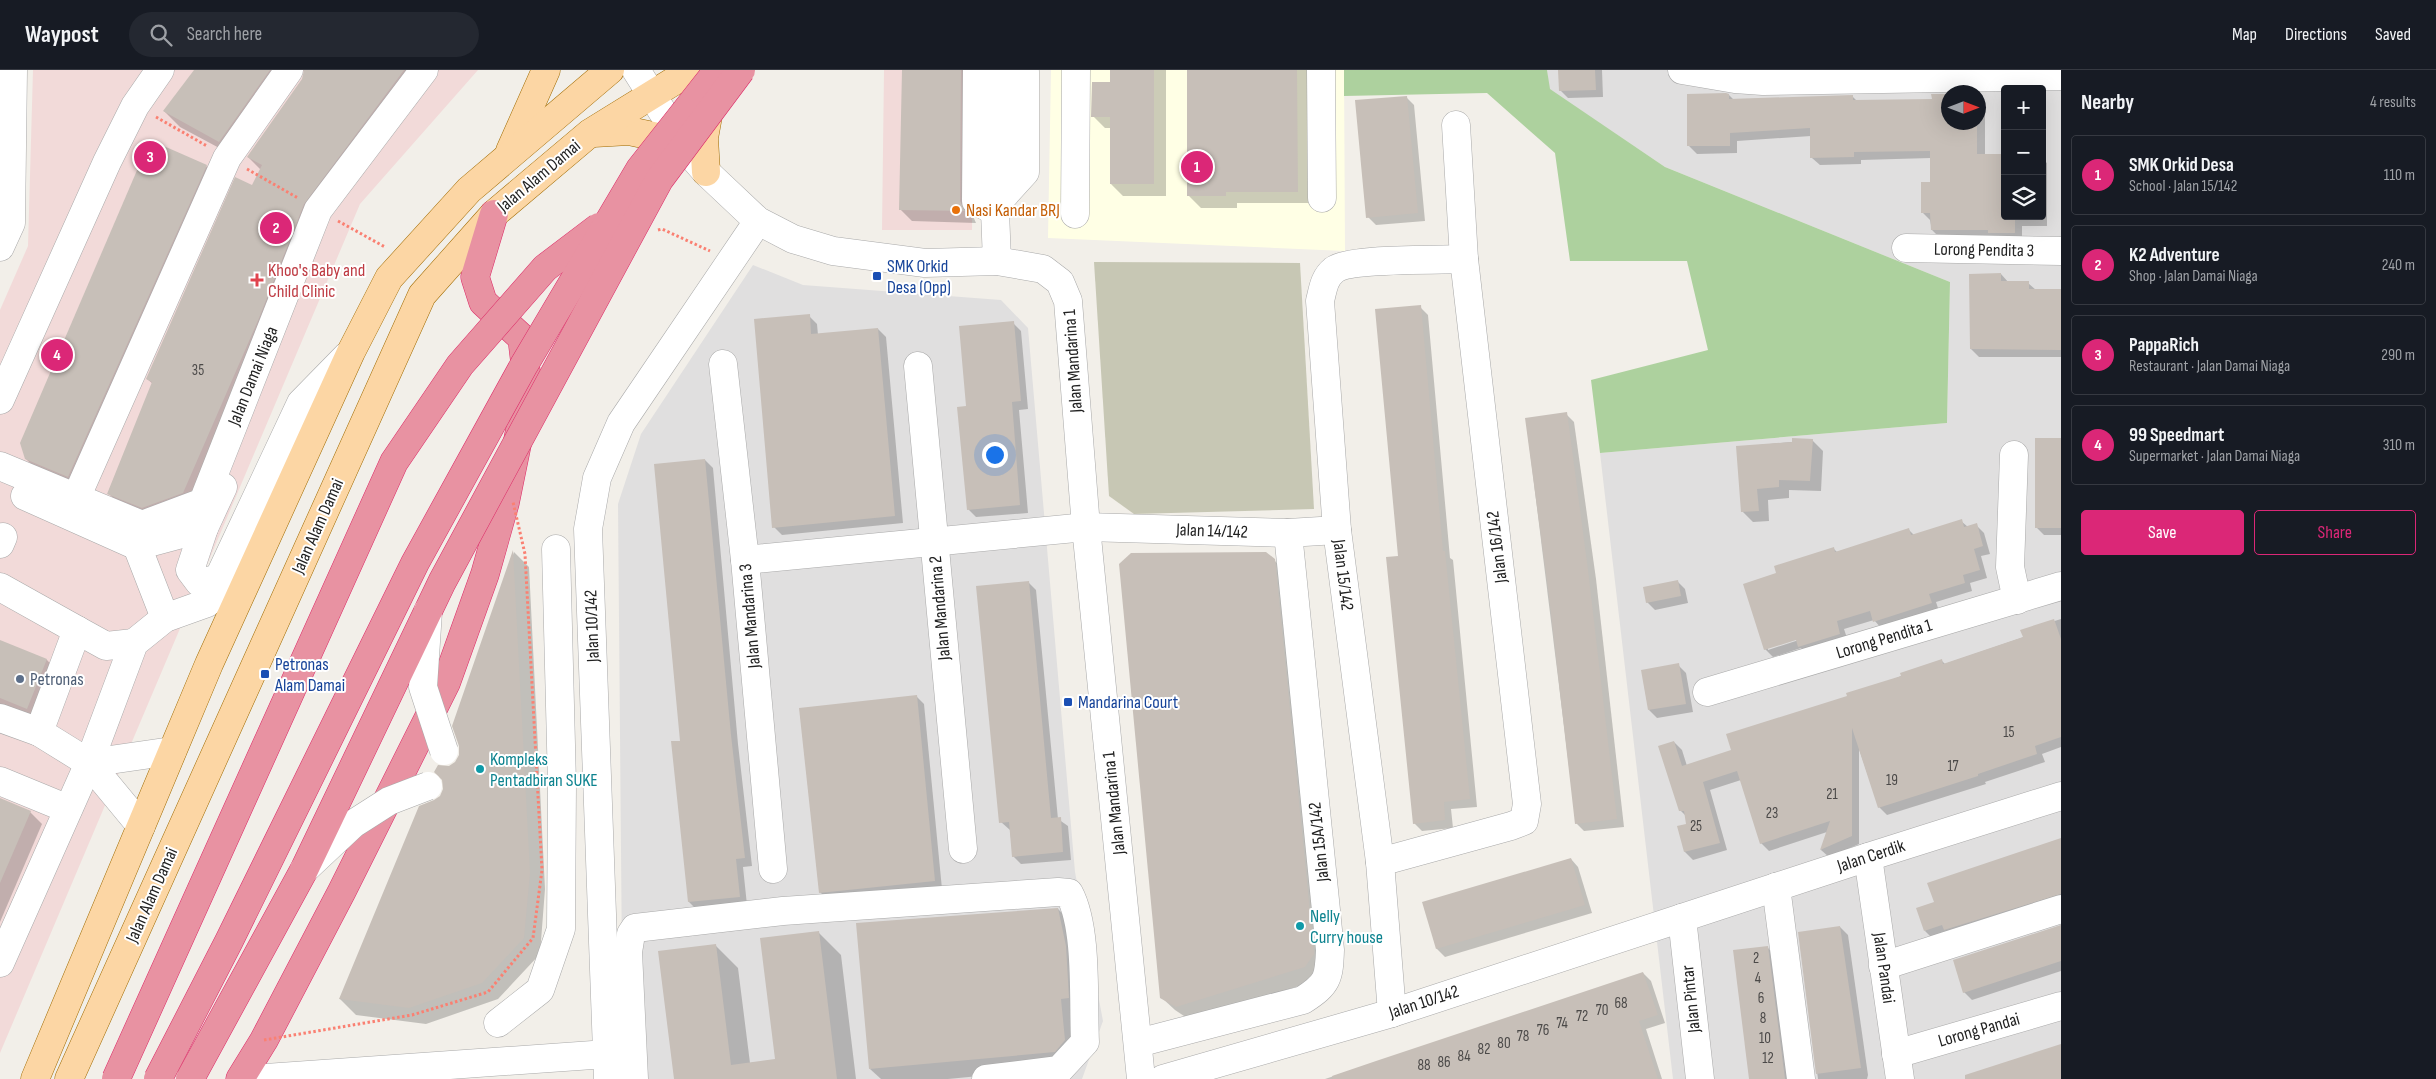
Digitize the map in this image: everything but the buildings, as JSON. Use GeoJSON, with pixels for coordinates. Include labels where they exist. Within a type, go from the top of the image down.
{"type":"FeatureCollection","features":[{"type":"Feature","properties":{"kind":"highway"},"geometry":{"type":"LineString","coordinates":[[158,1079],[230,941],[415,563],[524,365],[640,169],[719,70]]}},
{"type":"Feature","properties":{"kind":"highway"},"geometry":{"type":"LineString","coordinates":[[190,1079],[304,870],[428,611],[659,180],[741,70]]}},
{"type":"Feature","properties":{"kind":"highway"},"geometry":{"type":"LineString","coordinates":[[116,1079],[394,462],[460,365],[545,268],[659,180]]}},
{"type":"Feature","properties":{"kind":"highway"},"geometry":{"type":"LineString","coordinates":[[240,1079],[264,1040],[342,891],[446,683],[485,574],[505,503],[522,420],[527,380],[522,338],[483,302],[474,277],[494,214]]}},
{"type":"Feature","properties":{"kind":"main road"},"geometry":{"type":"LineString","coordinates":[[508,157],[546,70]]}},
{"type":"Feature","properties":{"kind":"main road","name":"Jalan Alam Damai"},"geometry":{"type":"LineString","coordinates":[[35,1079],[172,751],[351,352],[389,278],[469,190],[610,70]]}},
{"type":"Feature","properties":{"kind":"main road"},"geometry":{"type":"LineString","coordinates":[[706,172],[704,138],[719,70]]}},
{"type":"Feature","properties":{"kind":"main road","name":"Jalan Alam Damai"},"geometry":{"type":"LineString","coordinates":[[69,1079],[422,295],[494,214],[590,133],[651,95],[678,74]]}},
{"type":"Feature","properties":{"kind":"main road"},"geometry":{"type":"LineString","coordinates":[[590,133],[629,131],[681,142]]}},
{"type":"Feature","properties":{"kind":"street"},"geometry":{"type":"LineString","coordinates":[[0,247],[11,223],[14,70]]}},
{"type":"Feature","properties":{"kind":"street"},"geometry":{"type":"LineString","coordinates":[[0,400],[107,162],[135,106],[160,70]]}},
{"type":"Feature","properties":{"kind":"street"},"geometry":{"type":"LineString","coordinates":[[76,498],[227,158],[289,70]]}},
{"type":"Feature","properties":{"kind":"street","name":"Jalan Damai Niaga"},"geometry":{"type":"LineString","coordinates":[[0,466],[142,525],[202,502],[318,210],[424,70]]}},
{"type":"Feature","properties":{"kind":"street","name":"Jalan Mandarina 1"},"geometry":{"type":"LineString","coordinates":[[636,70],[681,142],[706,172],[758,221],[793,238],[833,251],[925,262],[997,261],[1043,269],[1060,282],[1068,301],[1086,527],[1141,1079]]}},
{"type":"Feature","properties":{"kind":"street"},"geometry":{"type":"LineString","coordinates":[[978,70],[976,200],[996,207]]}},
{"type":"Feature","properties":{"kind":"street"},"geometry":{"type":"LineString","coordinates":[[997,261],[996,207],[1002,70]]}},
{"type":"Feature","properties":{"kind":"street"},"geometry":{"type":"LineString","coordinates":[[996,207],[1025,172],[1025,72],[1022,70]]}},
{"type":"Feature","properties":{"kind":"street"},"geometry":{"type":"LineString","coordinates":[[1075,214],[1076,70]]}},
{"type":"Feature","properties":{"kind":"street"},"geometry":{"type":"LineString","coordinates":[[1321,70],[1322,198]]}},
{"type":"Feature","properties":{"kind":"street"},"geometry":{"type":"LineString","coordinates":[[1682,70],[1736,79],[1763,81],[2061,76]]}},
{"type":"Feature","properties":{"kind":"street","name":"Jalan Mandarina 1"},"geometry":{"type":"LineString","coordinates":[[678,74],[706,172]]}},
{"type":"Feature","properties":{"kind":"street","name":"Jalan 16/142"},"geometry":{"type":"LineString","coordinates":[[1380,862],[1524,821],[1527,804],[1464,260],[1456,125]]}},
{"type":"Feature","properties":{"kind":"street","name":"Jalan 10/142"},"geometry":{"type":"LineString","coordinates":[[608,1067],[588,529],[596,478],[621,423],[758,221]]}},
{"type":"Feature","properties":{"kind":"street","name":"Lorong Pendita 3"},"geometry":{"type":"LineString","coordinates":[[1906,248],[2061,251]]}},
{"type":"Feature","properties":{"kind":"street","name":"Jalan 15/142"},"geometry":{"type":"LineString","coordinates":[[1392,1013],[1380,862],[1337,530],[1320,300],[1325,280],[1335,268],[1353,263],[1464,260]]}},
{"type":"Feature","properties":{"kind":"street"},"geometry":{"type":"LineString","coordinates":[[218,580],[200,582],[190,570],[204,528],[253,425],[266,344]]}},
{"type":"Feature","properties":{"kind":"street"},"geometry":{"type":"LineString","coordinates":[[0,963],[89,763],[134,643],[165,618],[207,603],[301,403],[351,352]]}},
{"type":"Feature","properties":{"kind":"street","name":"Jalan Mandarina 3"},"geometry":{"type":"LineString","coordinates":[[723,364],[745,560],[773,869]]}},
{"type":"Feature","properties":{"kind":"street","name":"Jalan Mandarina 2"},"geometry":{"type":"LineString","coordinates":[[918,366],[962,849]]}},
{"type":"Feature","properties":{"kind":"street"},"geometry":{"type":"LineString","coordinates":[[2014,455],[2010,567],[2017,600]]}},
{"type":"Feature","properties":{"kind":"street"},"geometry":{"type":"LineString","coordinates":[[0,485],[138,546],[204,528]]}},
{"type":"Feature","properties":{"kind":"street"},"geometry":{"type":"LineString","coordinates":[[745,560],[934,540],[1086,527]]}},
{"type":"Feature","properties":{"kind":"street","name":"Jalan 14/142"},"geometry":{"type":"LineString","coordinates":[[1086,527],[1288,533],[1337,530]]}},
{"type":"Feature","properties":{"kind":"street","name":"Jalan 15A/142"},"geometry":{"type":"LineString","coordinates":[[1138,1043],[1303,1000],[1320,989],[1329,973],[1330,950],[1288,533]]}},
{"type":"Feature","properties":{"kind":"street"},"geometry":{"type":"LineString","coordinates":[[138,546],[165,618]]}},
{"type":"Feature","properties":{"kind":"street"},"geometry":{"type":"LineString","coordinates":[[498,1023],[540,990],[561,928],[562,784],[556,549]]}},
{"type":"Feature","properties":{"kind":"street","name":"Lorong Pendita 1"},"geometry":{"type":"LineString","coordinates":[[1706,692],[2061,586]]}},
{"type":"Feature","properties":{"kind":"street"},"geometry":{"type":"LineString","coordinates":[[0,587],[106,646],[134,643]]}},
{"type":"Feature","properties":{"kind":"street"},"geometry":{"type":"LineString","coordinates":[[428,611],[423,687],[444,751]]}},
{"type":"Feature","properties":{"kind":"street"},"geometry":{"type":"LineString","coordinates":[[39,732],[77,630]]}},
{"type":"Feature","properties":{"kind":"street"},"geometry":{"type":"LineString","coordinates":[[0,718],[39,732],[89,763],[141,826]]}},
{"type":"Feature","properties":{"kind":"street"},"geometry":{"type":"LineString","coordinates":[[89,763],[172,751]]}},
{"type":"Feature","properties":{"kind":"street"},"geometry":{"type":"LineString","coordinates":[[0,781],[68,809]]}},
{"type":"Feature","properties":{"kind":"street"},"geometry":{"type":"LineString","coordinates":[[562,784],[597,783]]}},
{"type":"Feature","properties":{"kind":"street"},"geometry":{"type":"LineString","coordinates":[[304,870],[353,824],[389,801],[428,786]]}},
{"type":"Feature","properties":{"kind":"street","name":"Jalan Cerdik"},"geometry":{"type":"LineString","coordinates":[[1682,918],[2061,796]]}},
{"type":"Feature","properties":{"kind":"street","name":"Jalan Pandai"},"geometry":{"type":"LineString","coordinates":[[1868,857],[1898,1066]]}},
{"type":"Feature","properties":{"kind":"street"},"geometry":{"type":"LineString","coordinates":[[1776,887],[1801,1079]]}},
{"type":"Feature","properties":{"kind":"street"},"geometry":{"type":"LineString","coordinates":[[634,1079],[628,952],[631,934],[635,928],[783,911],[1058,892],[1068,893],[1076,907],[1079,927],[1084,1042],[1059,1070],[986,1079]]}},
{"type":"Feature","properties":{"kind":"street"},"geometry":{"type":"LineString","coordinates":[[1883,966],[2061,909]]}},
{"type":"Feature","properties":{"kind":"street","name":"Jalan 10/142"},"geometry":{"type":"LineString","coordinates":[[1163,1079],[1392,1013],[1682,918]]}},
{"type":"Feature","properties":{"kind":"street","name":"Jalan Pintar"},"geometry":{"type":"LineString","coordinates":[[1682,918],[1700,1079]]}},
{"type":"Feature","properties":{"kind":"street","name":"Lorong Pandai"},"geometry":{"type":"LineString","coordinates":[[1898,1066],[2061,1006]]}},
{"type":"Feature","properties":{"kind":"street"},"geometry":{"type":"LineString","coordinates":[[250,1079],[608,1067]]}},
{"type":"Feature","properties":{"kind":"path"},"geometry":{"type":"LineString","coordinates":[[318,210],[406,260]]}},
{"type":"Feature","properties":{"kind":"path"},"geometry":{"type":"LineString","coordinates":[[653,231],[662,229],[732,261]]}},
{"type":"Feature","properties":{"kind":"path"},"geometry":{"type":"LineString","coordinates":[[264,1040],[412,1014],[488,992],[534,938],[542,870],[525,554],[505,467]]}},
{"type":"Feature","properties":{"kind":"shaded area"},"geometry":{"type":"Polygon","coordinates":[[[33,70],[478,70],[360,204],[0,1053],[0,310],[28,246],[33,70]]]}},
{"type":"Feature","properties":{"kind":"shaded area"},"geometry":{"type":"Polygon","coordinates":[[[884,70],[974,70],[972,230],[882,230],[884,70]]]}},
{"type":"Feature","properties":{"kind":"shaded area"},"geometry":{"type":"Polygon","coordinates":[[[1051,70],[1344,70],[1345,251],[1048,238],[1051,70]]]}},
{"type":"Feature","properties":{"kind":"shaded area"},"geometry":{"type":"Polygon","coordinates":[[[1547,70],[2061,70],[2061,1079],[1673,1079],[1600,453],[1947,423],[1950,282],[1665,167],[1549,89],[1547,70]]]}},
{"type":"Feature","properties":{"kind":"shaded area"},"geometry":{"type":"Polygon","coordinates":[[[1094,262],[1300,263],[1314,509],[1134,514],[1109,496],[1094,262]]]}},
{"type":"Feature","properties":{"kind":"shaded area"},"geometry":{"type":"Polygon","coordinates":[[[753,265],[803,285],[1001,300],[1028,328],[1075,872],[1103,1021],[1082,1079],[623,1079],[618,504],[641,434],[753,265]]]}},
{"type":"Feature","properties":{"kind":"green space"},"geometry":{"type":"Polygon","coordinates":[[[1344,70],[1547,70],[1550,89],[1665,167],[1950,282],[1947,423],[1600,453],[1591,380],[1708,350],[1687,261],[1570,261],[1555,153],[1487,93],[1344,96],[1344,70]]]}},
{"type":"Feature","properties":{"kind":"place","name":"PappaRich"},"geometry":{"type":"Point","coordinates":[150,157]}},
{"type":"Feature","properties":{"kind":"place","name":"SMK Orkid Desa"},"geometry":{"type":"Point","coordinates":[1197,167]}},
{"type":"Feature","properties":{"kind":"place","name":"Nasi Kandar BRJ"},"geometry":{"type":"Point","coordinates":[956,210]}},
{"type":"Feature","properties":{"kind":"place","name":"K2 Adventure"},"geometry":{"type":"Point","coordinates":[276,228]}},
{"type":"Feature","properties":{"kind":"place","name":"SMK Orkid Desa (Opp)"},"geometry":{"type":"Point","coordinates":[877,276]}},
{"type":"Feature","properties":{"kind":"place","name":"Khoo's Baby and Child Clinic"},"geometry":{"type":"Point","coordinates":[257,280]}},
{"type":"Feature","properties":{"kind":"place","name":"99 Speedmart"},"geometry":{"type":"Point","coordinates":[57,355]}},
{"type":"Feature","properties":{"kind":"place","name":"Petronas Alam Damai"},"geometry":{"type":"Point","coordinates":[265,674]}},
{"type":"Feature","properties":{"kind":"place","name":"Petronas"},"geometry":{"type":"Point","coordinates":[20,679]}},
{"type":"Feature","properties":{"kind":"place","name":"Mandarina Court"},"geometry":{"type":"Point","coordinates":[1068,702]}},
{"type":"Feature","properties":{"kind":"place","name":"Kompleks Pentadbiran SUKE"},"geometry":{"type":"Point","coordinates":[480,769]}},
{"type":"Feature","properties":{"kind":"place","name":"Nelly Curry house"},"geometry":{"type":"Point","coordinates":[1300,926]}}]}
